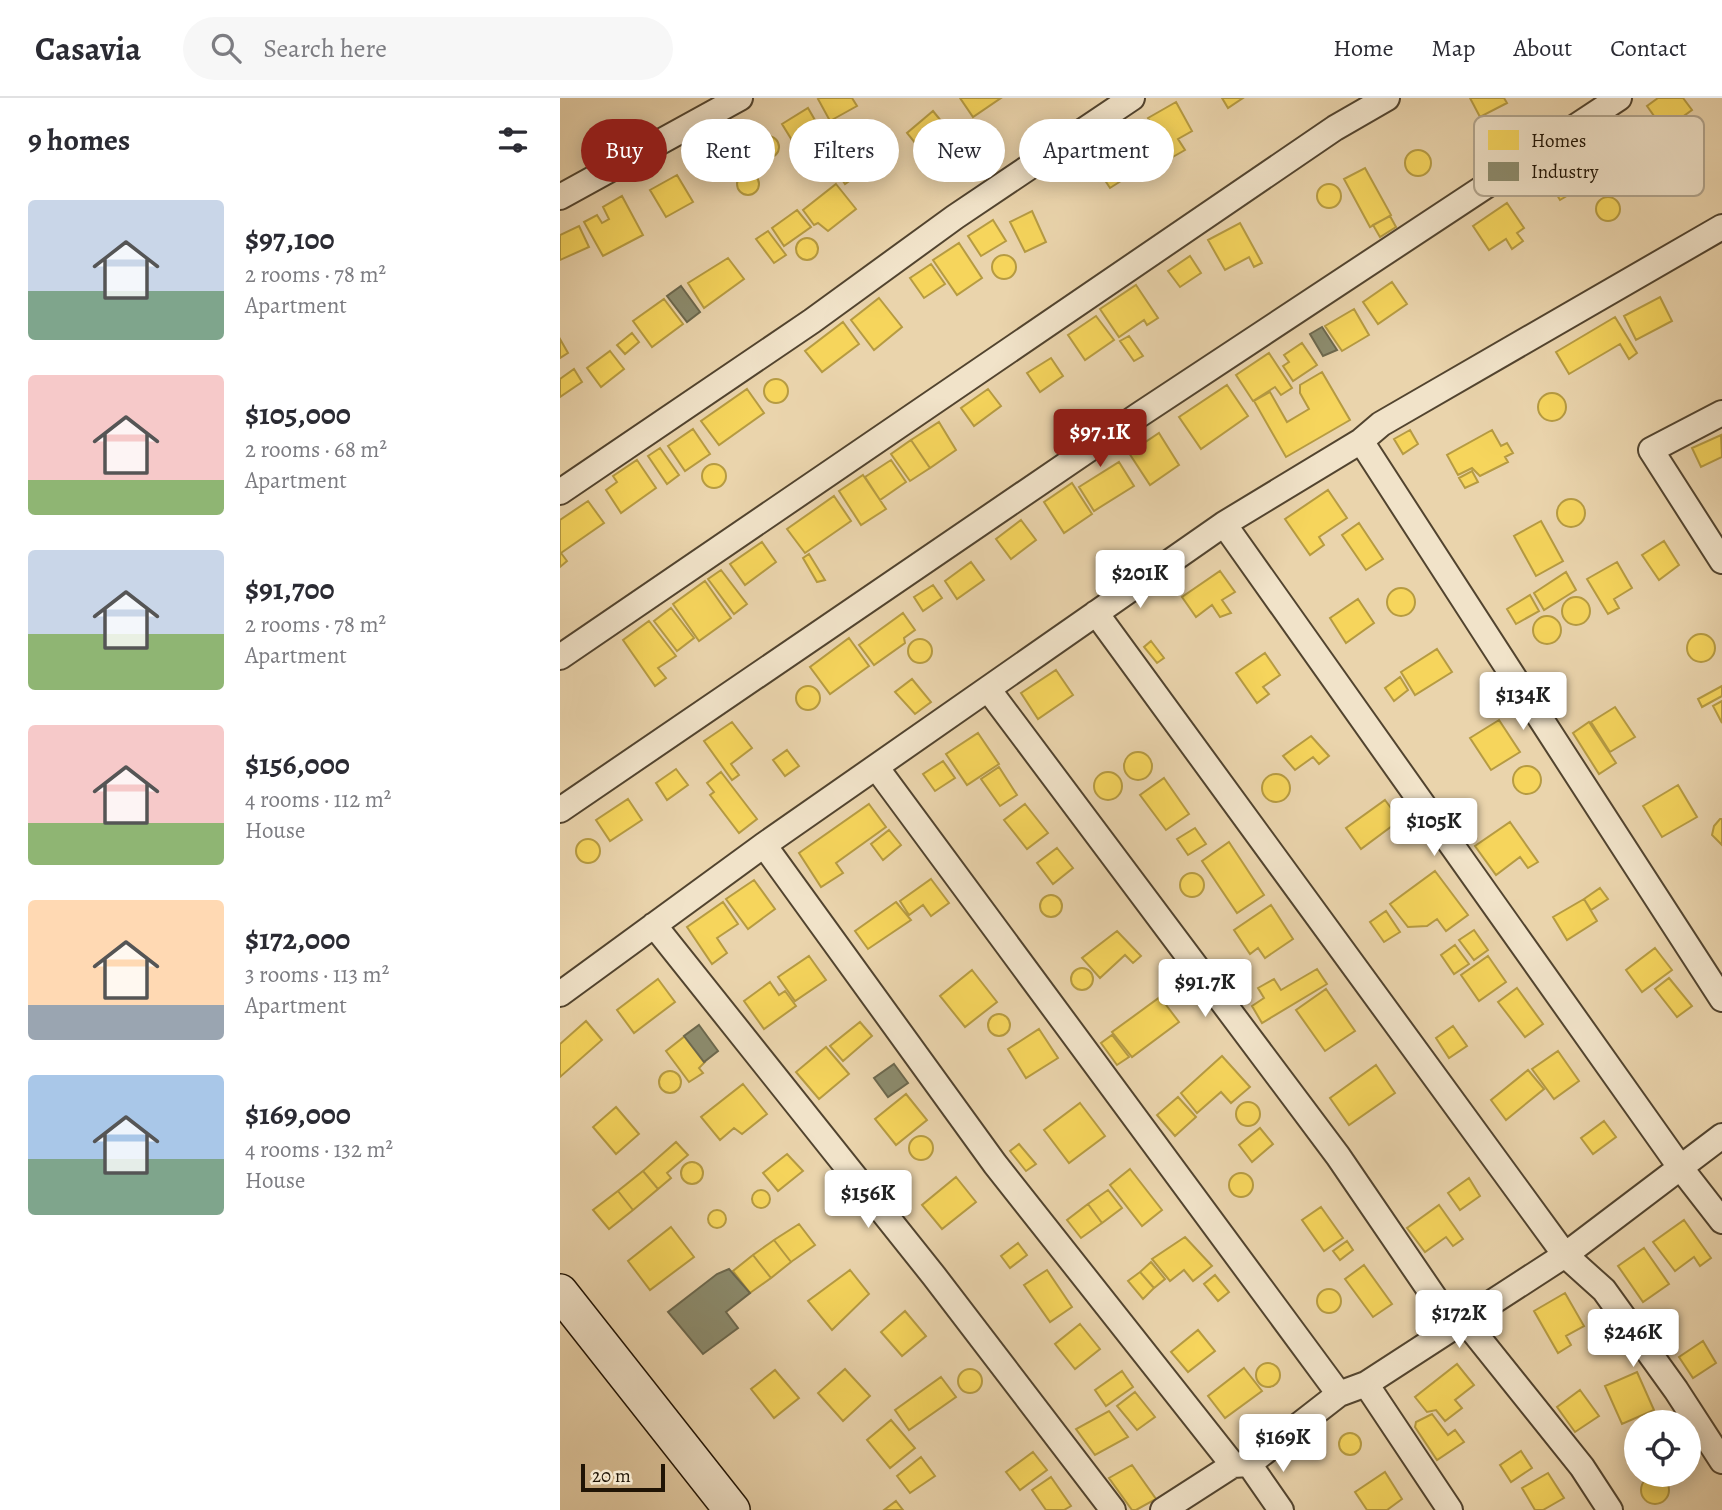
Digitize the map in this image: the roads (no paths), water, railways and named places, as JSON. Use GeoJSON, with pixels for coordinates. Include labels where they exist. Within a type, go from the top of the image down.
{"type":"FeatureCollection","features":[{"type":"Feature","properties":{"kind":"street"},"geometry":{"type":"LineString","coordinates":[[560,197],[740,98]]}},
{"type":"Feature","properties":{"kind":"street"},"geometry":{"type":"LineString","coordinates":[[560,492],[812,321],[955,217],[1132,98]]}},
{"type":"Feature","properties":{"kind":"street"},"geometry":{"type":"LineString","coordinates":[[560,657],[1335,128],[1387,98]]}},
{"type":"Feature","properties":{"kind":"street"},"geometry":{"type":"LineString","coordinates":[[1592,116],[1619,98]]}},
{"type":"Feature","properties":{"kind":"street"},"geometry":{"type":"LineString","coordinates":[[560,810],[1139,415],[1474,194]]}},
{"type":"Feature","properties":{"kind":"street"},"geometry":{"type":"LineString","coordinates":[[560,994],[764,845],[1224,524],[1361,441],[1381,424],[1722,227]]}},
{"type":"Feature","properties":{"kind":"street"},"geometry":{"type":"LineString","coordinates":[[1722,413],[1651,450],[1722,561]]}},
{"type":"Feature","properties":{"kind":"street"},"geometry":{"type":"LineString","coordinates":[[1361,441],[1722,999]]}},
{"type":"Feature","properties":{"kind":"street"},"geometry":{"type":"LineString","coordinates":[[1224,524],[1680,1167],[1722,1221]]}},
{"type":"Feature","properties":{"kind":"street"},"geometry":{"type":"LineString","coordinates":[[1096,613],[1565,1255],[1604,1290],[1676,1390],[1722,1461]]}},
{"type":"Feature","properties":{"kind":"street"},"geometry":{"type":"LineString","coordinates":[[988,689],[1460,1323],[1582,1467],[1611,1510]]}},
{"type":"Feature","properties":{"kind":"street"},"geometry":{"type":"LineString","coordinates":[[876,767],[1339,1394]]}},
{"type":"Feature","properties":{"kind":"street"},"geometry":{"type":"LineString","coordinates":[[764,845],[995,1164],[1241,1465],[1281,1510]]}},
{"type":"Feature","properties":{"kind":"street"},"geometry":{"type":"LineString","coordinates":[[654,925],[934,1276],[1113,1510]]}},
{"type":"Feature","properties":{"kind":"street"},"geometry":{"type":"LineString","coordinates":[[1163,1510],[1241,1465],[1339,1394],[1366,1384],[1565,1255],[1722,1136]]}},
{"type":"Feature","properties":{"kind":"street"},"geometry":{"type":"LineString","coordinates":[[560,1292],[732,1510]]}},
{"type":"Feature","properties":{"kind":"street"},"geometry":{"type":"LineString","coordinates":[[1366,1384],[1450,1510]]}}]}
